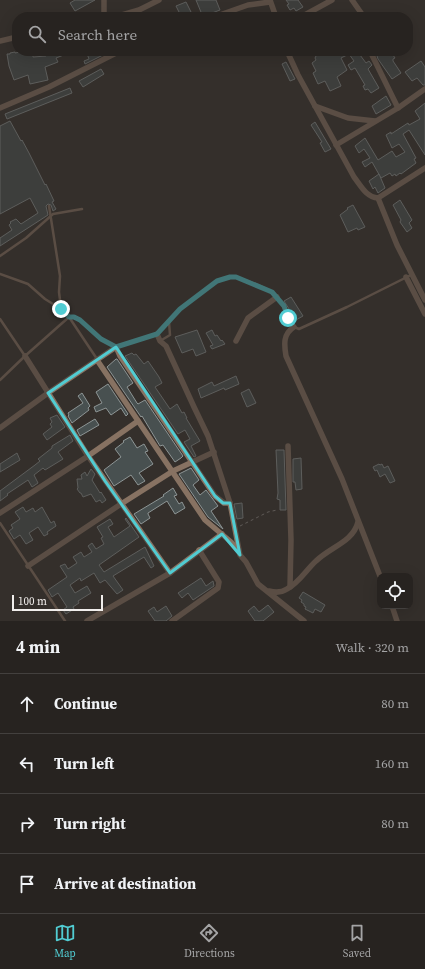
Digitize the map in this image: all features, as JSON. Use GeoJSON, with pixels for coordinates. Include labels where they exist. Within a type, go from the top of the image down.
{"type":"FeatureCollection","features":[{"type":"Feature","properties":{"kind":"street"},"geometry":{"type":"LineString","coordinates":[[104,0],[104,12]]}},
{"type":"Feature","properties":{"kind":"street"},"geometry":{"type":"LineString","coordinates":[[132,12],[159,0]]}},
{"type":"Feature","properties":{"kind":"street"},"geometry":{"type":"LineString","coordinates":[[310,12],[332,0]]}},
{"type":"Feature","properties":{"kind":"street"},"geometry":{"type":"LineString","coordinates":[[352,0],[360,12]]}},
{"type":"Feature","properties":{"kind":"street"},"geometry":{"type":"LineString","coordinates":[[228,12],[248,5],[270,1],[274,12]]}},
{"type":"Feature","properties":{"kind":"street"},"geometry":{"type":"LineString","coordinates":[[0,41],[12,38]]}},
{"type":"Feature","properties":{"kind":"street"},"geometry":{"type":"LineString","coordinates":[[0,108],[49,87],[110,56]]}},
{"type":"Feature","properties":{"kind":"street"},"geometry":{"type":"LineString","coordinates":[[289,56],[336,145],[354,177],[364,191],[373,198],[378,198],[425,168]]}},
{"type":"Feature","properties":{"kind":"street"},"geometry":{"type":"LineString","coordinates":[[372,56],[398,108]]}},
{"type":"Feature","properties":{"kind":"street"},"geometry":{"type":"LineString","coordinates":[[336,145],[398,108],[425,89]]}},
{"type":"Feature","properties":{"kind":"street"},"geometry":{"type":"LineString","coordinates":[[315,106],[348,118],[375,121]]}},
{"type":"Feature","properties":{"kind":"street"},"geometry":{"type":"LineString","coordinates":[[378,198],[386,221],[425,314]]}},
{"type":"Feature","properties":{"kind":"street"},"geometry":{"type":"LineString","coordinates":[[409,276],[425,300]]}},
{"type":"Feature","properties":{"kind":"street"},"geometry":{"type":"LineString","coordinates":[[236,340],[248,318],[277,297]]}},
{"type":"Feature","properties":{"kind":"street"},"geometry":{"type":"LineString","coordinates":[[294,327],[287,333],[285,338],[286,356],[342,479],[379,573]]}},
{"type":"Feature","properties":{"kind":"street"},"geometry":{"type":"LineString","coordinates":[[157,334],[160,341],[166,346],[208,436],[230,503],[240,555]]}},
{"type":"Feature","properties":{"kind":"street"},"geometry":{"type":"LineString","coordinates":[[0,428],[48,393],[116,347],[120,356],[215,496],[224,503],[230,503]]}},
{"type":"Feature","properties":{"kind":"street"},"geometry":{"type":"LineString","coordinates":[[25,356],[88,456],[170,573]]}},
{"type":"Feature","properties":{"kind":"street"},"geometry":{"type":"LineString","coordinates":[[97,360],[205,520],[222,534],[246,562],[258,584],[304,621]]}},
{"type":"Feature","properties":{"kind":"street"},"geometry":{"type":"LineString","coordinates":[[0,513],[88,456],[138,421]]}},
{"type":"Feature","properties":{"kind":"street"},"geometry":{"type":"LineString","coordinates":[[288,446],[291,540],[290,587]]}},
{"type":"Feature","properties":{"kind":"street"},"geometry":{"type":"LineString","coordinates":[[28,566],[173,471],[214,452]]}},
{"type":"Feature","properties":{"kind":"street"},"geometry":{"type":"LineString","coordinates":[[265,589],[276,593],[290,587],[317,560],[346,540],[354,532],[358,522]]}},
{"type":"Feature","properties":{"kind":"street"},"geometry":{"type":"LineString","coordinates":[[87,621],[170,573],[222,534]]}},
{"type":"Feature","properties":{"kind":"street"},"geometry":{"type":"LineString","coordinates":[[172,621],[218,588],[219,582],[199,550]]}},
{"type":"Feature","properties":{"kind":"street"},"geometry":{"type":"LineString","coordinates":[[393,609],[397,621]]}},
{"type":"Feature","properties":{"kind":"lane"},"geometry":{"type":"LineString","coordinates":[[48,206],[60,276],[59,292],[61,309]]}},
{"type":"Feature","properties":{"kind":"lane"},"geometry":{"type":"LineString","coordinates":[[0,256],[26,238],[55,213],[65,213],[82,209]]}},
{"type":"Feature","properties":{"kind":"lane"},"geometry":{"type":"LineString","coordinates":[[0,274],[28,284],[45,299],[61,309],[69,317],[97,360]]}},
{"type":"Feature","properties":{"kind":"lane"},"geometry":{"type":"LineString","coordinates":[[0,380],[69,317],[74,317],[80,320],[101,339],[116,347],[157,334],[180,309],[217,281],[230,277],[236,277],[266,288],[277,297],[284,306],[288,318],[294,327],[299,329],[409,276]]}},
{"type":"Feature","properties":{"kind":"lane"},"geometry":{"type":"LineString","coordinates":[[0,319],[25,356]]}},
{"type":"Feature","properties":{"kind":"lane"},"geometry":{"type":"LineString","coordinates":[[160,341],[170,335],[169,322]]}},
{"type":"Feature","properties":{"kind":"lane"},"geometry":{"type":"LineString","coordinates":[[0,523],[65,621]]}},
{"type":"Feature","properties":{"kind":"path"},"geometry":{"type":"LineString","coordinates":[[235,530],[268,512],[277,510]]}},
{"type":"Feature","properties":{"kind":"highlighted area"},"geometry":{"type":"Polygon","coordinates":[[[116,347],[215,496],[223,503],[230,503],[240,555],[222,534],[170,573],[105,481],[48,393],[116,347]]]}},
{"type":"Feature","properties":{"kind":"building"},"geometry":{"type":"Polygon","coordinates":[[[75,0],[95,0],[75,11],[70,3],[75,0]]]}},
{"type":"Feature","properties":{"kind":"building"},"geometry":{"type":"Polygon","coordinates":[[[196,0],[216,0],[220,10],[215,12],[201,12],[196,0]]]}},
{"type":"Feature","properties":{"kind":"building"},"geometry":{"type":"Polygon","coordinates":[[[286,0],[298,0],[303,7],[296,11],[294,8],[290,10],[287,5],[289,4],[286,0]]]}},
{"type":"Feature","properties":{"kind":"building"},"geometry":{"type":"Polygon","coordinates":[[[186,2],[191,12],[179,12],[176,6],[186,2]]]}},
{"type":"Feature","properties":{"kind":"building"},"geometry":{"type":"Polygon","coordinates":[[[12,53],[12,56],[61,56],[56,58],[58,62],[45,67],[48,80],[30,84],[28,75],[14,80],[7,54],[12,53]]]}},
{"type":"Feature","properties":{"kind":"building"},"geometry":{"type":"Polygon","coordinates":[[[88,56],[101,56],[85,64],[84,61],[89,59],[88,56]]]}},
{"type":"Feature","properties":{"kind":"building"},"geometry":{"type":"Polygon","coordinates":[[[316,56],[345,56],[341,58],[347,70],[337,77],[341,86],[330,91],[325,81],[318,84],[313,73],[316,71],[312,63],[316,60],[316,56]]]}},
{"type":"Feature","properties":{"kind":"building"},"geometry":{"type":"Polygon","coordinates":[[[350,56],[361,56],[366,63],[369,61],[372,65],[368,69],[379,88],[371,93],[368,89],[365,90],[363,86],[365,85],[355,68],[351,70],[348,65],[354,61],[350,56]]]}},
{"type":"Feature","properties":{"kind":"building"},"geometry":{"type":"Polygon","coordinates":[[[377,56],[394,56],[395,58],[393,61],[401,73],[392,79],[377,56]]]}},
{"type":"Feature","properties":{"kind":"building"},"geometry":{"type":"Polygon","coordinates":[[[421,61],[425,67],[425,85],[423,85],[417,78],[412,81],[405,72],[421,61]]]}},
{"type":"Feature","properties":{"kind":"building"},"geometry":{"type":"Polygon","coordinates":[[[286,62],[295,79],[290,81],[282,64],[286,62]]]}},
{"type":"Feature","properties":{"kind":"building"},"geometry":{"type":"Polygon","coordinates":[[[101,69],[104,74],[83,87],[79,81],[101,69]]]}},
{"type":"Feature","properties":{"kind":"building"},"geometry":{"type":"Polygon","coordinates":[[[70,88],[72,93],[7,119],[5,114],[70,88]]]}},
{"type":"Feature","properties":{"kind":"building"},"geometry":{"type":"Polygon","coordinates":[[[386,96],[391,105],[376,114],[372,106],[386,96]]]}},
{"type":"Feature","properties":{"kind":"building"},"geometry":{"type":"Polygon","coordinates":[[[425,103],[425,155],[409,130],[403,134],[416,158],[414,159],[416,163],[401,174],[400,173],[396,176],[395,174],[392,176],[390,173],[381,178],[372,162],[365,167],[362,162],[370,158],[364,149],[359,153],[355,146],[365,138],[378,160],[392,151],[396,157],[405,152],[399,144],[392,148],[386,135],[391,132],[391,134],[408,123],[409,125],[420,119],[415,111],[425,103]]]}},
{"type":"Feature","properties":{"kind":"building"},"geometry":{"type":"Polygon","coordinates":[[[10,121],[21,141],[22,140],[45,185],[46,184],[56,209],[53,211],[51,205],[48,204],[46,206],[48,215],[0,246],[0,238],[12,230],[9,225],[11,223],[10,222],[16,219],[21,224],[38,213],[30,198],[0,214],[0,126],[10,121]]]}},
{"type":"Feature","properties":{"kind":"building"},"geometry":{"type":"Polygon","coordinates":[[[315,122],[331,149],[325,152],[320,143],[322,142],[311,125],[315,122]]]}},
{"type":"Feature","properties":{"kind":"building"},"geometry":{"type":"Polygon","coordinates":[[[379,174],[385,188],[378,193],[375,187],[373,189],[369,181],[379,174]]]}},
{"type":"Feature","properties":{"kind":"building"},"geometry":{"type":"Polygon","coordinates":[[[400,200],[412,220],[409,223],[412,228],[407,232],[400,222],[401,220],[393,205],[400,200]]]}},
{"type":"Feature","properties":{"kind":"building"},"geometry":{"type":"Polygon","coordinates":[[[353,205],[365,227],[358,230],[357,228],[348,232],[340,215],[348,209],[347,208],[353,205]]]}},
{"type":"Feature","properties":{"kind":"building"},"geometry":{"type":"Polygon","coordinates":[[[291,297],[303,316],[296,320],[284,301],[291,297]]]}},
{"type":"Feature","properties":{"kind":"building"},"geometry":{"type":"Polygon","coordinates":[[[197,330],[206,352],[196,356],[193,349],[182,353],[175,337],[197,330]]]}},
{"type":"Feature","properties":{"kind":"building"},"geometry":{"type":"Polygon","coordinates":[[[212,330],[215,336],[217,335],[225,344],[212,349],[210,346],[213,345],[206,333],[212,330]]]}},
{"type":"Feature","properties":{"kind":"building"},"geometry":{"type":"Polygon","coordinates":[[[132,353],[134,355],[136,354],[144,364],[148,361],[159,377],[162,383],[155,387],[170,409],[177,404],[182,413],[184,412],[200,441],[191,446],[196,456],[194,457],[184,442],[190,439],[185,430],[178,434],[125,356],[132,353]]]}},
{"type":"Feature","properties":{"kind":"building"},"geometry":{"type":"Polygon","coordinates":[[[116,359],[133,383],[127,387],[137,403],[138,404],[145,400],[183,456],[175,462],[163,445],[160,446],[142,416],[141,417],[107,367],[116,359]]]}},
{"type":"Feature","properties":{"kind":"building"},"geometry":{"type":"Polygon","coordinates":[[[236,376],[239,384],[225,390],[224,388],[201,398],[198,389],[212,382],[214,386],[236,376]]]}},
{"type":"Feature","properties":{"kind":"building"},"geometry":{"type":"Polygon","coordinates":[[[108,384],[128,414],[126,416],[121,408],[111,415],[106,408],[96,412],[94,407],[102,403],[96,392],[108,384]]]}},
{"type":"Feature","properties":{"kind":"building"},"geometry":{"type":"Polygon","coordinates":[[[249,389],[256,403],[247,407],[241,393],[249,389]]]}},
{"type":"Feature","properties":{"kind":"building"},"geometry":{"type":"Polygon","coordinates":[[[82,393],[90,406],[88,408],[89,410],[72,423],[68,413],[83,403],[78,396],[82,393]]]}},
{"type":"Feature","properties":{"kind":"building"},"geometry":{"type":"Polygon","coordinates":[[[57,415],[65,427],[47,440],[43,434],[52,427],[50,424],[52,422],[50,418],[57,415]]]}},
{"type":"Feature","properties":{"kind":"building"},"geometry":{"type":"Polygon","coordinates":[[[95,419],[99,425],[80,436],[77,430],[95,419]]]}},
{"type":"Feature","properties":{"kind":"building"},"geometry":{"type":"Polygon","coordinates":[[[70,435],[73,441],[58,452],[63,459],[45,470],[43,468],[34,475],[38,483],[32,487],[28,480],[7,494],[8,495],[0,501],[0,491],[40,461],[38,459],[52,448],[52,446],[70,435]]]}},
{"type":"Feature","properties":{"kind":"building"},"geometry":{"type":"Polygon","coordinates":[[[130,437],[137,448],[144,444],[148,451],[145,452],[153,464],[139,473],[145,481],[138,485],[131,475],[114,486],[104,470],[121,457],[115,449],[124,442],[123,441],[130,437]]]}},
{"type":"Feature","properties":{"kind":"building"},"geometry":{"type":"Polygon","coordinates":[[[276,450],[284,450],[286,510],[280,510],[280,500],[277,499],[276,450]]]}},
{"type":"Feature","properties":{"kind":"building"},"geometry":{"type":"Polygon","coordinates":[[[17,453],[20,460],[0,472],[0,464],[17,453]]]}},
{"type":"Feature","properties":{"kind":"building"},"geometry":{"type":"Polygon","coordinates":[[[301,458],[302,489],[296,490],[295,482],[293,482],[293,459],[301,458]]]}},
{"type":"Feature","properties":{"kind":"building"},"geometry":{"type":"Polygon","coordinates":[[[382,464],[384,468],[388,466],[395,481],[390,483],[385,474],[380,477],[377,470],[375,471],[373,467],[382,464]]]}},
{"type":"Feature","properties":{"kind":"building"},"geometry":{"type":"Polygon","coordinates":[[[191,468],[199,480],[193,485],[200,495],[206,490],[218,506],[211,511],[223,529],[208,517],[179,474],[191,468]]]}},
{"type":"Feature","properties":{"kind":"building"},"geometry":{"type":"Polygon","coordinates":[[[91,469],[95,474],[92,480],[106,500],[102,503],[100,500],[96,502],[91,494],[83,497],[77,489],[77,479],[82,479],[81,475],[85,472],[87,476],[91,469]]]}},
{"type":"Feature","properties":{"kind":"building"},"geometry":{"type":"Polygon","coordinates":[[[173,488],[177,495],[174,496],[179,504],[182,502],[185,508],[175,514],[167,501],[148,513],[150,518],[141,524],[134,514],[164,496],[163,495],[173,488]]]}},
{"type":"Feature","properties":{"kind":"building"},"geometry":{"type":"Polygon","coordinates":[[[242,503],[243,518],[237,519],[234,504],[242,503]]]}},
{"type":"Feature","properties":{"kind":"building"},"geometry":{"type":"Polygon","coordinates":[[[23,507],[26,512],[33,508],[35,512],[42,507],[51,523],[54,521],[56,526],[44,536],[38,527],[29,533],[33,540],[26,544],[20,535],[14,539],[9,531],[13,528],[11,525],[20,519],[15,512],[23,507]]]}},
{"type":"Feature","properties":{"kind":"building"},"geometry":{"type":"Polygon","coordinates":[[[126,518],[139,537],[99,565],[104,572],[145,547],[154,566],[151,568],[144,557],[113,576],[123,590],[117,594],[105,580],[100,583],[94,573],[81,581],[80,578],[70,585],[75,593],[87,586],[91,593],[78,601],[79,603],[73,607],[74,609],[66,614],[63,610],[67,607],[58,593],[52,597],[48,590],[67,577],[60,566],[65,564],[68,569],[77,563],[73,557],[81,552],[84,557],[92,552],[88,546],[92,543],[96,549],[104,544],[101,538],[103,537],[97,527],[110,519],[113,524],[108,527],[114,537],[130,526],[125,519],[126,518]]]}},
{"type":"Feature","properties":{"kind":"building"},"geometry":{"type":"Polygon","coordinates":[[[201,578],[206,586],[213,581],[214,586],[193,600],[188,593],[182,598],[178,593],[201,578]]]}},
{"type":"Feature","properties":{"kind":"building"},"geometry":{"type":"Polygon","coordinates":[[[303,592],[325,605],[321,612],[315,609],[313,613],[305,609],[306,607],[299,598],[303,592]]]}},
{"type":"Feature","properties":{"kind":"building"},"geometry":{"type":"Polygon","coordinates":[[[268,605],[274,612],[263,621],[255,621],[248,611],[254,606],[259,612],[268,605]]]}},
{"type":"Feature","properties":{"kind":"building"},"geometry":{"type":"Polygon","coordinates":[[[166,606],[172,616],[166,621],[155,621],[148,611],[154,607],[157,612],[166,606]]]}},
{"type":"Feature","properties":{"kind":"route"},"geometry":{"type":"LineString","coordinates":[[61,309],[69,317],[72,316],[80,320],[101,339],[116,347],[157,334],[180,309],[217,281],[230,277],[236,277],[266,288],[272,292],[284,306],[288,318]]}}]}
